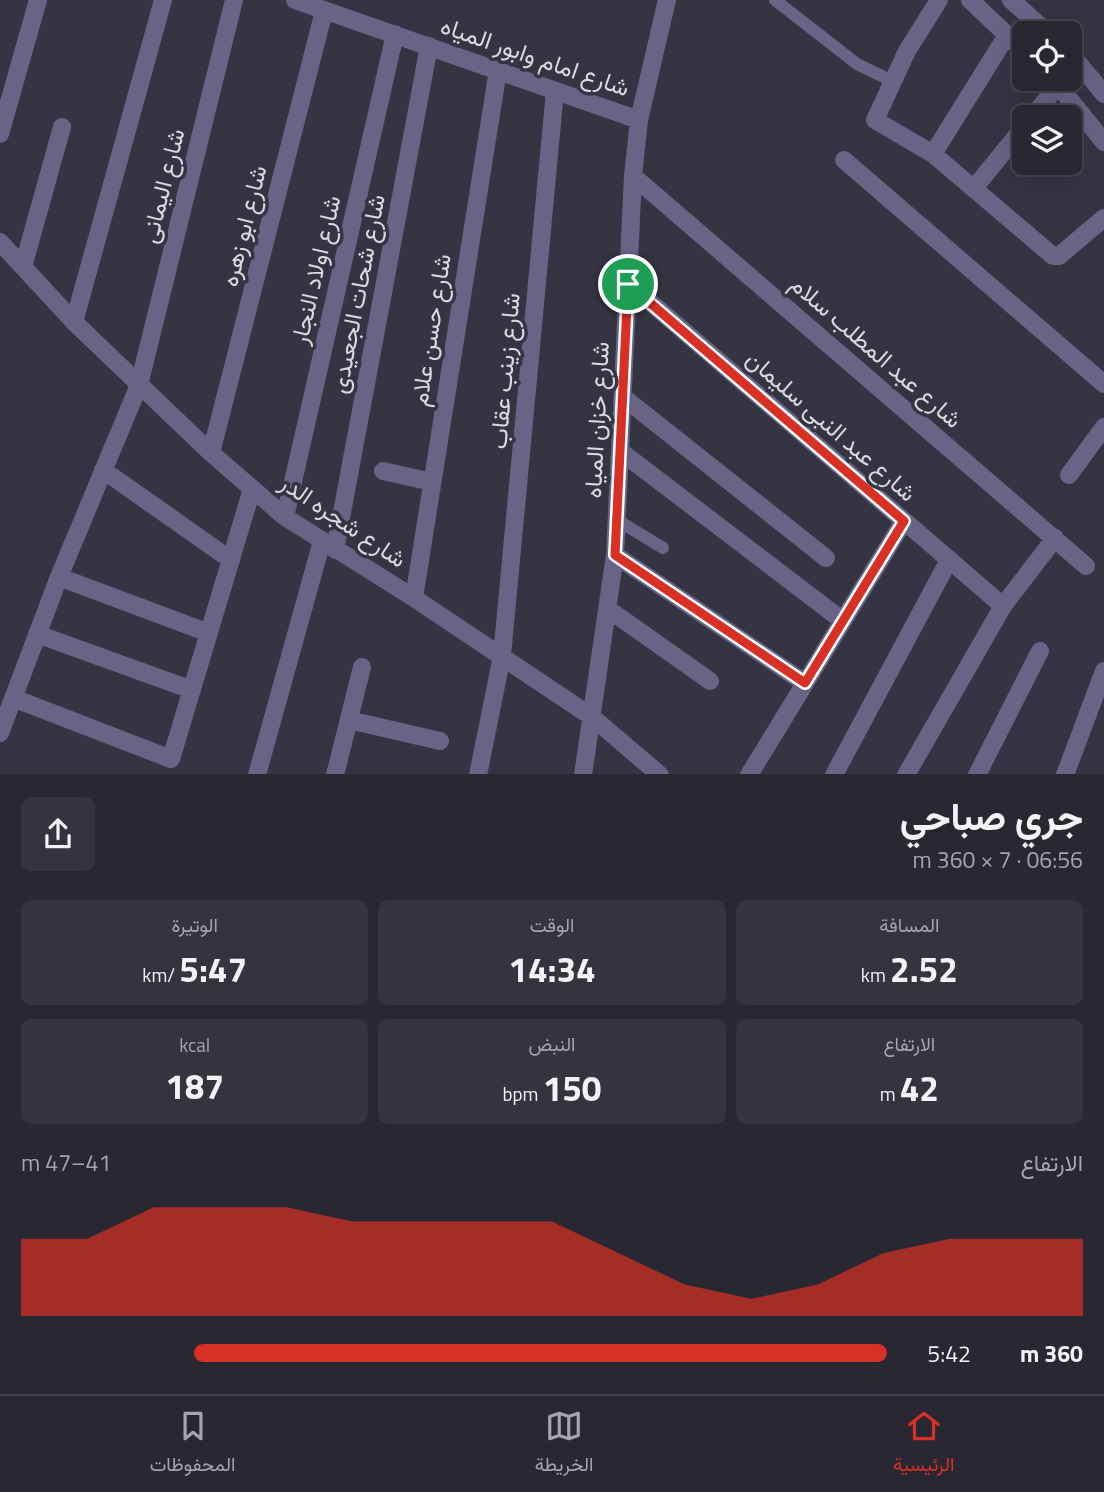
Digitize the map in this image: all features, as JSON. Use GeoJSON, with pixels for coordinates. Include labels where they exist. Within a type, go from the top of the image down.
{"type":"FeatureCollection","features":[{"type":"Feature","properties":{"kind":"street"},"geometry":{"type":"LineString","coordinates":[[0,134],[38,0]]}},
{"type":"Feature","properties":{"kind":"street"},"geometry":{"type":"LineString","coordinates":[[74,322],[163,0]]}},
{"type":"Feature","properties":{"kind":"street","name":"شارع اليمانى"},"geometry":{"type":"LineString","coordinates":[[0,733],[59,576],[139,385],[234,0]]}},
{"type":"Feature","properties":{"kind":"street","name":"شارع امام وابور المياه"},"geometry":{"type":"LineString","coordinates":[[295,0],[639,120]]}},
{"type":"Feature","properties":{"kind":"street","name":"شارع خزان المياه"},"geometry":{"type":"LineString","coordinates":[[583,774],[615,555],[633,176],[639,120],[667,0]]}},
{"type":"Feature","properties":{"kind":"street"},"geometry":{"type":"LineString","coordinates":[[939,0],[892,81],[875,120],[933,154],[1053,256],[1060,255],[1104,218]]}},
{"type":"Feature","properties":{"kind":"street"},"geometry":{"type":"LineString","coordinates":[[970,0],[1012,40]]}},
{"type":"Feature","properties":{"kind":"street"},"geometry":{"type":"LineString","coordinates":[[1011,0],[1035,21]]}},
{"type":"Feature","properties":{"kind":"street","name":"شارع ابو زهره"},"geometry":{"type":"LineString","coordinates":[[211,453],[324,11]]}},
{"type":"Feature","properties":{"kind":"street","name":"شارع اولاد النجار"},"geometry":{"type":"LineString","coordinates":[[285,517],[394,34]]}},
{"type":"Feature","properties":{"kind":"street"},"geometry":{"type":"LineString","coordinates":[[933,154],[1007,35]]}},
{"type":"Feature","properties":{"kind":"street","name":"شارع شحات الجعيدى"},"geometry":{"type":"LineString","coordinates":[[257,774],[328,545],[429,46]]}},
{"type":"Feature","properties":{"kind":"street"},"geometry":{"type":"LineString","coordinates":[[1082,68],[1104,94]]}},
{"type":"Feature","properties":{"kind":"street","name":"شارع حسن علام"},"geometry":{"type":"LineString","coordinates":[[414,598],[498,71]]}},
{"type":"Feature","properties":{"kind":"street","name":"شارع زينب عقاب"},"geometry":{"type":"LineString","coordinates":[[478,774],[502,656],[555,91]]}},
{"type":"Feature","properties":{"kind":"street"},"geometry":{"type":"LineString","coordinates":[[1064,91],[1104,142]]}},
{"type":"Feature","properties":{"kind":"street"},"geometry":{"type":"LineString","coordinates":[[23,267],[62,127]]}},
{"type":"Feature","properties":{"kind":"street"},"geometry":{"type":"LineString","coordinates":[[975,187],[1012,142]]}},
{"type":"Feature","properties":{"kind":"street"},"geometry":{"type":"LineString","coordinates":[[845,160],[1104,384]]}},
{"type":"Feature","properties":{"kind":"street","name":"شارع عبد المطلب سلام"},"geometry":{"type":"LineString","coordinates":[[633,176],[1086,566]]}},
{"type":"Feature","properties":{"kind":"street","name":"شارع شجره الدر"},"geometry":{"type":"LineString","coordinates":[[0,242],[74,322],[139,385],[211,453],[285,517],[414,598],[592,717],[659,774]]}},
{"type":"Feature","properties":{"kind":"street","name":"شارع عبد النبى سليمان"},"geometry":{"type":"LineString","coordinates":[[628,284],[1003,606]]}},
{"type":"Feature","properties":{"kind":"street"},"geometry":{"type":"LineString","coordinates":[[623,397],[826,558]]}},
{"type":"Feature","properties":{"kind":"street"},"geometry":{"type":"LineString","coordinates":[[1069,475],[1104,427]]}},
{"type":"Feature","properties":{"kind":"street"},"geometry":{"type":"LineString","coordinates":[[620,451],[843,621]]}},
{"type":"Feature","properties":{"kind":"street"},"geometry":{"type":"LineString","coordinates":[[103,470],[231,559]]}},
{"type":"Feature","properties":{"kind":"street"},"geometry":{"type":"LineString","coordinates":[[383,471],[432,482]]}},
{"type":"Feature","properties":{"kind":"street"},"geometry":{"type":"LineString","coordinates":[[13,698],[170,759],[252,489]]}},
{"type":"Feature","properties":{"kind":"street"},"geometry":{"type":"LineString","coordinates":[[750,774],[904,521]]}},
{"type":"Feature","properties":{"kind":"street"},"geometry":{"type":"LineString","coordinates":[[907,774],[1003,606],[1055,538]]}},
{"type":"Feature","properties":{"kind":"street"},"geometry":{"type":"LineString","coordinates":[[615,555],[805,683]]}},
{"type":"Feature","properties":{"kind":"street"},"geometry":{"type":"LineString","coordinates":[[835,774],[949,559]]}},
{"type":"Feature","properties":{"kind":"street"},"geometry":{"type":"LineString","coordinates":[[59,576],[209,633]]}},
{"type":"Feature","properties":{"kind":"street"},"geometry":{"type":"LineString","coordinates":[[608,609],[710,681]]}},
{"type":"Feature","properties":{"kind":"street"},"geometry":{"type":"LineString","coordinates":[[37,634],[192,690]]}},
{"type":"Feature","properties":{"kind":"street"},"geometry":{"type":"LineString","coordinates":[[978,774],[1040,651]]}},
{"type":"Feature","properties":{"kind":"street"},"geometry":{"type":"LineString","coordinates":[[335,774],[362,667]]}},
{"type":"Feature","properties":{"kind":"street"},"geometry":{"type":"LineString","coordinates":[[1065,774],[1104,671]]}},
{"type":"Feature","properties":{"kind":"street"},"geometry":{"type":"LineString","coordinates":[[349,720],[440,741]]}},
{"type":"Feature","properties":{"kind":"lane"},"geometry":{"type":"LineString","coordinates":[[775,0],[857,64],[892,81]]}},
{"type":"Feature","properties":{"kind":"lane"},"geometry":{"type":"LineString","coordinates":[[617,520],[663,548]]}},
{"type":"Feature","properties":{"kind":"route"},"geometry":{"type":"LineString","coordinates":[[628,284],[904,521],[805,683],[615,555],[628,284]]}}]}
